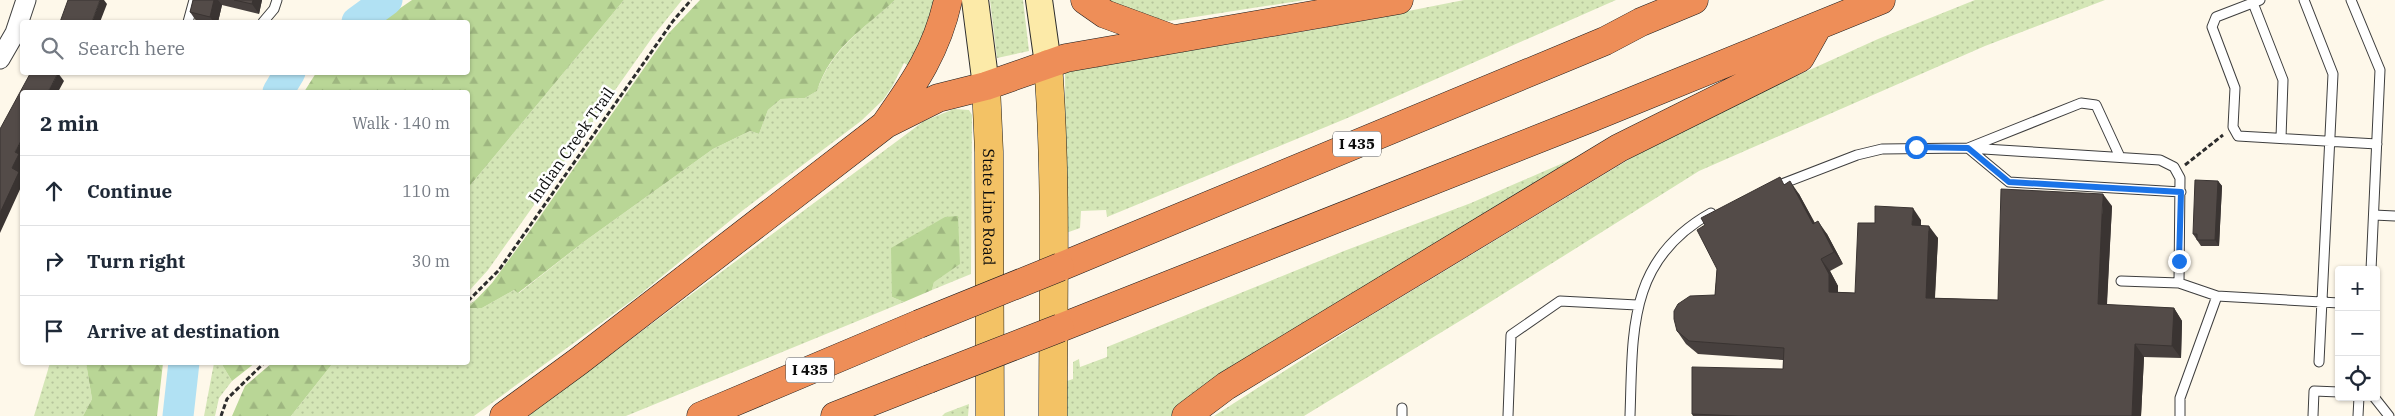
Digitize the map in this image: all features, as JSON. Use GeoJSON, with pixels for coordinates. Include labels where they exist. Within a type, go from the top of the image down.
{"type":"FeatureCollection","features":[{"type":"Feature","properties":{"kind":"highway"},"geometry":{"type":"LineString","coordinates":[[886,124],[921,73],[934,46],[948,0]]}},
{"type":"Feature","properties":{"kind":"highway"},"geometry":{"type":"LineString","coordinates":[[1085,0],[1106,14],[1174,39]]}},
{"type":"Feature","properties":{"kind":"highway"},"geometry":{"type":"LineString","coordinates":[[504,416],[579,361],[886,124],[938,98],[986,86],[1066,58],[1399,0]]}},
{"type":"Feature","properties":{"kind":"highway","name":"I 435"},"geometry":{"type":"LineString","coordinates":[[701,416],[1605,41],[1640,22],[1694,0]]}},
{"type":"Feature","properties":{"kind":"highway"},"geometry":{"type":"LineString","coordinates":[[835,416],[1105,311],[1881,0]]}},
{"type":"Feature","properties":{"kind":"highway"},"geometry":{"type":"LineString","coordinates":[[1186,416],[1226,386],[1619,148],[1800,58],[1818,26]]}},
{"type":"Feature","properties":{"kind":"main road","name":"State Line Road"},"geometry":{"type":"LineString","coordinates":[[975,0],[986,86],[989,152],[990,416]]}},
{"type":"Feature","properties":{"kind":"main road"},"geometry":{"type":"LineString","coordinates":[[1039,0],[1048,64],[1053,172],[1054,416]]}},
{"type":"Feature","properties":{"kind":"street"},"geometry":{"type":"LineString","coordinates":[[0,59],[15,34],[26,0]]}},
{"type":"Feature","properties":{"kind":"lane"},"geometry":{"type":"LineString","coordinates":[[189,20],[194,0]]}},
{"type":"Feature","properties":{"kind":"lane"},"geometry":{"type":"LineString","coordinates":[[265,20],[274,8],[277,0]]}},
{"type":"Feature","properties":{"kind":"lane"},"geometry":{"type":"LineString","coordinates":[[2304,0],[2333,74],[2319,362]]}},
{"type":"Feature","properties":{"kind":"lane"},"geometry":{"type":"LineString","coordinates":[[2351,0],[2380,70],[2372,266]]}},
{"type":"Feature","properties":{"kind":"lane"},"geometry":{"type":"LineString","coordinates":[[2281,138],[2283,80],[2256,1],[2216,17],[2212,27],[2234,88],[2233,128],[2238,136],[2377,144]]}},
{"type":"Feature","properties":{"kind":"lane"},"geometry":{"type":"LineString","coordinates":[[1968,148],[2081,103],[2096,105],[2120,157]]}},
{"type":"Feature","properties":{"kind":"lane"},"geometry":{"type":"LineString","coordinates":[[1968,148],[2009,182],[2181,192]]}},
{"type":"Feature","properties":{"kind":"lane"},"geometry":{"type":"LineString","coordinates":[[1767,190],[1856,155],[1882,149],[1968,148],[2160,160],[2174,167],[2180,178],[2179,283]]}},
{"type":"Feature","properties":{"kind":"lane"},"geometry":{"type":"LineString","coordinates":[[1630,416],[1633,341],[1637,305],[1648,276],[1660,258],[1697,221],[1723,207]]}},
{"type":"Feature","properties":{"kind":"lane"},"geometry":{"type":"LineString","coordinates":[[2374,215],[2395,216]]}},
{"type":"Feature","properties":{"kind":"lane"},"geometry":{"type":"LineString","coordinates":[[2122,281],[2179,283],[2217,296],[2335,303]]}},
{"type":"Feature","properties":{"kind":"lane"},"geometry":{"type":"LineString","coordinates":[[2180,416],[2180,398],[2217,296]]}},
{"type":"Feature","properties":{"kind":"lane"},"geometry":{"type":"LineString","coordinates":[[1508,416],[1510,335],[1560,301],[1637,305]]}},
{"type":"Feature","properties":{"kind":"lane"},"geometry":{"type":"LineString","coordinates":[[2313,416],[2314,391],[2335,392]]}},
{"type":"Feature","properties":{"kind":"lane"},"geometry":{"type":"LineString","coordinates":[[2358,416],[2359,401]]}},
{"type":"Feature","properties":{"kind":"lane"},"geometry":{"type":"LineString","coordinates":[[2377,401],[2389,416]]}},
{"type":"Feature","properties":{"kind":"path","name":"Indian Creek Trail"},"geometry":{"type":"LineString","coordinates":[[470,299],[499,270],[673,21],[691,0]]}},
{"type":"Feature","properties":{"kind":"path"},"geometry":{"type":"LineString","coordinates":[[2177,172],[2233,128]]}},
{"type":"Feature","properties":{"kind":"path"},"geometry":{"type":"LineString","coordinates":[[222,416],[227,398],[262,365]]}},
{"type":"Feature","properties":{"kind":"green space"},"geometry":{"type":"Polygon","coordinates":[[[412,0],[624,0],[470,186],[470,90],[305,90],[315,75],[470,75],[470,20],[383,20],[412,0]]]}},
{"type":"Feature","properties":{"kind":"green space"},"geometry":{"type":"Polygon","coordinates":[[[624,0],[682,0],[654,35],[488,270],[470,290],[470,186],[624,0]]]}},
{"type":"Feature","properties":{"kind":"green space"},"geometry":{"type":"Polygon","coordinates":[[[700,0],[895,0],[839,51],[823,76],[817,91],[805,98],[781,99],[768,110],[759,134],[750,131],[713,149],[585,241],[518,293],[514,290],[482,308],[470,308],[492,283],[527,235],[668,34],[700,0]]]}},
{"type":"Feature","properties":{"kind":"green space"},"geometry":{"type":"Polygon","coordinates":[[[895,0],[938,0],[911,67],[904,63],[883,100],[861,121],[742,211],[638,296],[474,416],[291,416],[331,365],[470,365],[470,308],[482,308],[514,290],[519,293],[585,241],[713,149],[750,131],[759,134],[768,110],[781,99],[805,98],[817,91],[823,76],[839,51],[895,0]]]}},
{"type":"Feature","properties":{"kind":"green space"},"geometry":{"type":"Polygon","coordinates":[[[990,0],[1023,0],[1029,51],[997,58],[990,0]]]}},
{"type":"Feature","properties":{"kind":"green space"},"geometry":{"type":"Polygon","coordinates":[[[1099,0],[1305,0],[1169,21],[1138,18],[1099,0]]]}},
{"type":"Feature","properties":{"kind":"green space"},"geometry":{"type":"Polygon","coordinates":[[[1464,0],[1616,0],[1345,119],[1107,217],[1106,210],[1081,211],[1080,228],[1066,233],[1065,73],[1074,69],[1307,31],[1464,0]]]}},
{"type":"Feature","properties":{"kind":"green space"},"geometry":{"type":"Polygon","coordinates":[[[1975,0],[2105,0],[1985,46],[1699,171],[1304,416],[1214,416],[1367,318],[1681,128],[1878,39],[1975,0]]]}},
{"type":"Feature","properties":{"kind":"green space"},"geometry":{"type":"Polygon","coordinates":[[[954,109],[969,110],[972,115],[971,274],[932,290],[934,282],[892,297],[904,302],[626,416],[528,416],[924,121],[954,109]]]}},
{"type":"Feature","properties":{"kind":"green space"},"geometry":{"type":"Polygon","coordinates":[[[1579,156],[1172,416],[1067,416],[1067,381],[1073,379],[1073,362],[1079,359],[1080,367],[1107,357],[1107,347],[1344,251],[1471,203],[1579,156]]]}},
{"type":"Feature","properties":{"kind":"green space"},"geometry":{"type":"Polygon","coordinates":[[[958,216],[960,264],[934,282],[932,290],[904,302],[892,297],[891,248],[945,217],[958,216]]]}},
{"type":"Feature","properties":{"kind":"green space"},"geometry":{"type":"Polygon","coordinates":[[[49,365],[86,365],[92,399],[83,416],[34,416],[49,365]]]}},
{"type":"Feature","properties":{"kind":"green space"},"geometry":{"type":"Polygon","coordinates":[[[86,365],[163,365],[157,416],[83,416],[92,399],[86,365]]]}},
{"type":"Feature","properties":{"kind":"green space"},"geometry":{"type":"Polygon","coordinates":[[[214,365],[222,365],[232,381],[219,398],[215,416],[204,416],[214,365]]]}},
{"type":"Feature","properties":{"kind":"green space"},"geometry":{"type":"Polygon","coordinates":[[[222,365],[252,365],[232,381],[222,365]]]}},
{"type":"Feature","properties":{"kind":"green space"},"geometry":{"type":"Polygon","coordinates":[[[270,365],[331,365],[291,416],[232,416],[245,386],[270,365]]]}},
{"type":"Feature","properties":{"kind":"green space"},"geometry":{"type":"Polygon","coordinates":[[[969,404],[968,416],[942,416],[945,413],[969,404]]]}},
{"type":"Feature","properties":{"kind":"building"},"geometry":{"type":"Polygon","coordinates":[[[68,0],[100,0],[93,20],[61,20],[68,0]]]}},
{"type":"Feature","properties":{"kind":"building"},"geometry":{"type":"Polygon","coordinates":[[[193,0],[214,0],[210,17],[190,12],[193,0]]]}},
{"type":"Feature","properties":{"kind":"building"},"geometry":{"type":"Polygon","coordinates":[[[234,0],[253,0],[252,4],[234,0]]]}},
{"type":"Feature","properties":{"kind":"building"},"geometry":{"type":"Polygon","coordinates":[[[29,75],[57,75],[49,90],[21,90],[29,75]]]}},
{"type":"Feature","properties":{"kind":"building"},"geometry":{"type":"Polygon","coordinates":[[[20,92],[20,143],[15,152],[19,154],[12,168],[19,172],[0,213],[0,129],[20,92]]]}},
{"type":"Feature","properties":{"kind":"building"},"geometry":{"type":"Polygon","coordinates":[[[1780,177],[1784,185],[1790,181],[1813,224],[1818,221],[1834,252],[1821,259],[1829,274],[1829,292],[1855,293],[1858,223],[1875,223],[1875,206],[1913,208],[1912,225],[1929,226],[1926,298],[1998,300],[2001,189],[2103,194],[2098,304],[2174,308],[2172,346],[2135,344],[2132,416],[1738,416],[1692,414],[1692,367],[1783,369],[1784,348],[1689,341],[1677,331],[1674,319],[1674,311],[1678,304],[1690,296],[1715,295],[1717,269],[1697,230],[1705,225],[1701,218],[1780,177]]]}},
{"type":"Feature","properties":{"kind":"building"},"geometry":{"type":"Polygon","coordinates":[[[2195,180],[2218,181],[2215,240],[2197,240],[2197,234],[2193,234],[2195,180]]]}},
{"type":"Feature","properties":{"kind":"waterway"},"geometry":{"type":"LineString","coordinates":[[360,20],[387,0]]}},
{"type":"Feature","properties":{"kind":"waterway"},"geometry":{"type":"LineString","coordinates":[[279,90],[288,75]]}},
{"type":"Feature","properties":{"kind":"waterway"},"geometry":{"type":"LineString","coordinates":[[178,416],[184,365]]}},
{"type":"Feature","properties":{"kind":"route"},"geometry":{"type":"LineString","coordinates":[[1916,147],[1968,148],[2009,182],[2181,192],[2179,261]]}}]}
